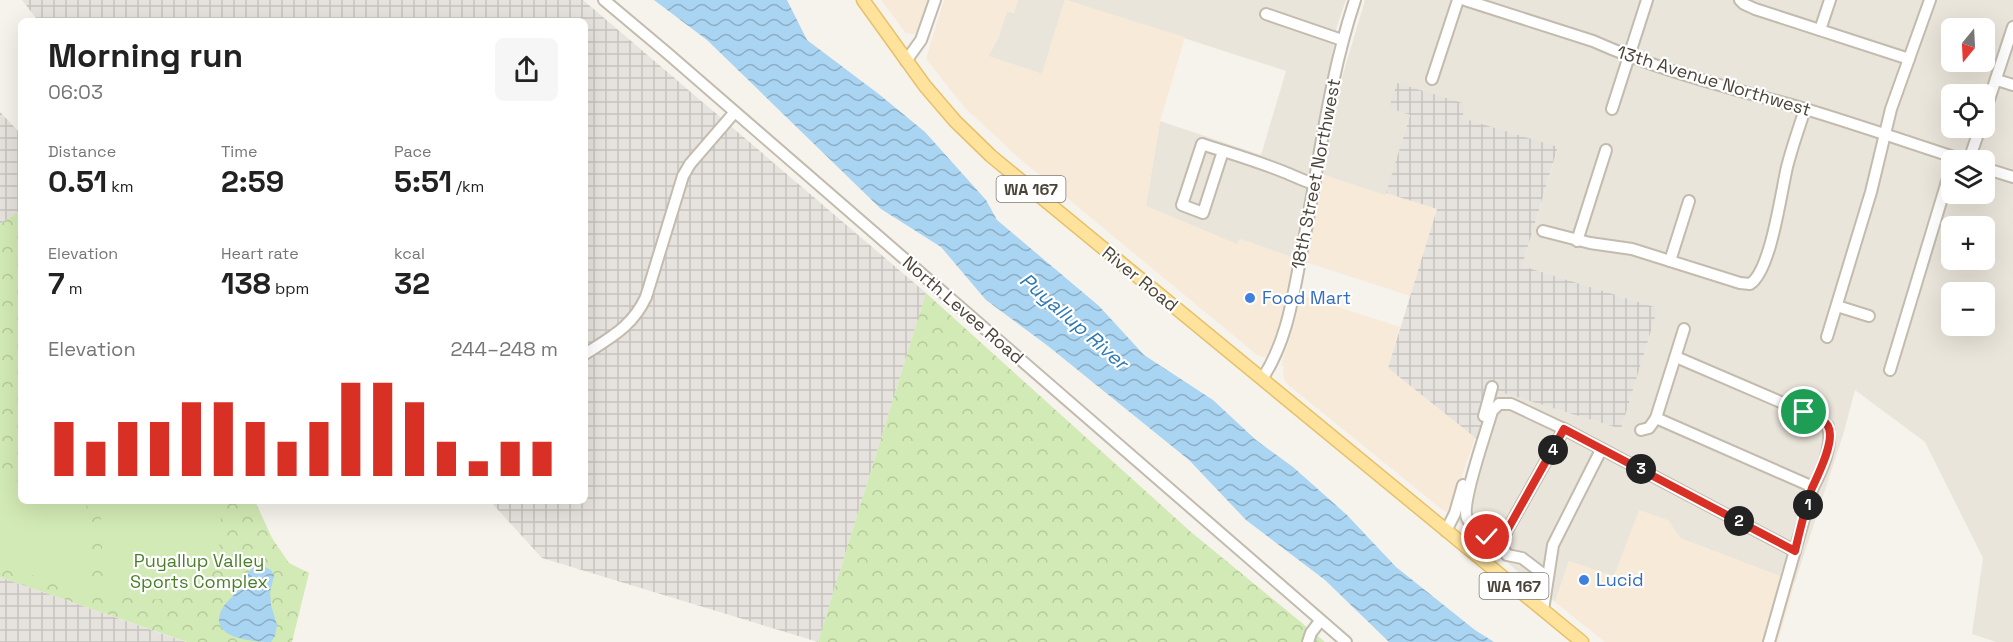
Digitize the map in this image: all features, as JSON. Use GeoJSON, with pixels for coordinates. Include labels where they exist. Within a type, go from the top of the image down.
{"type":"FeatureCollection","features":[{"type":"Feature","properties":{"kind":"main road","name":"River Road"},"geometry":{"type":"LineString","coordinates":[[863,0],[906,61],[941,105],[991,156],[1446,531]]}},
{"type":"Feature","properties":{"kind":"main road","name":"WA 167"},"geometry":{"type":"LineString","coordinates":[[1446,531],[1582,642]]}},
{"type":"Feature","properties":{"kind":"street","name":"North Levee Road"},"geometry":{"type":"LineString","coordinates":[[604,0],[1346,642]]}},
{"type":"Feature","properties":{"kind":"street","name":"18th Street Northwest"},"geometry":{"type":"LineString","coordinates":[[1262,380],[1277,355],[1288,322],[1315,184],[1324,122],[1342,40],[1355,0]]}},
{"type":"Feature","properties":{"kind":"street"},"geometry":{"type":"LineString","coordinates":[[1432,79],[1458,0]]}},
{"type":"Feature","properties":{"kind":"street","name":"13th Avenue Northwest"},"geometry":{"type":"LineString","coordinates":[[1465,0],[1500,5],[1629,57],[1683,75],[1805,109],[1884,134],[1941,156]]}},
{"type":"Feature","properties":{"kind":"street"},"geometry":{"type":"LineString","coordinates":[[1612,109],[1647,0]]}},
{"type":"Feature","properties":{"kind":"street"},"geometry":{"type":"LineString","coordinates":[[1740,0],[1755,9],[1909,59]]}},
{"type":"Feature","properties":{"kind":"street"},"geometry":{"type":"LineString","coordinates":[[1820,30],[1830,0]]}},
{"type":"Feature","properties":{"kind":"street"},"geometry":{"type":"LineString","coordinates":[[1827,337],[1871,192],[1891,109],[1930,0]]}},
{"type":"Feature","properties":{"kind":"street"},"geometry":{"type":"LineString","coordinates":[[906,61],[921,40],[933,5]]}},
{"type":"Feature","properties":{"kind":"street"},"geometry":{"type":"LineString","coordinates":[[1266,14],[1342,40]]}},
{"type":"Feature","properties":{"kind":"street"},"geometry":{"type":"LineString","coordinates":[[1995,85],[2013,27]]}},
{"type":"Feature","properties":{"kind":"street"},"geometry":{"type":"LineString","coordinates":[[1997,80],[2013,85]]}},
{"type":"Feature","properties":{"kind":"street"},"geometry":{"type":"LineString","coordinates":[[1543,231],[1577,241],[1632,249],[1748,285],[1760,272],[1772,235],[1786,168],[1805,109]]}},
{"type":"Feature","properties":{"kind":"street"},"geometry":{"type":"LineString","coordinates":[[588,352],[631,322],[640,310],[684,176],[690,164],[734,112]]}},
{"type":"Feature","properties":{"kind":"street"},"geometry":{"type":"LineString","coordinates":[[1223,151],[1203,213],[1182,205],[1202,144],[1223,151],[1315,184]]}},
{"type":"Feature","properties":{"kind":"street"},"geometry":{"type":"LineString","coordinates":[[1577,241],[1606,150]]}},
{"type":"Feature","properties":{"kind":"street"},"geometry":{"type":"LineString","coordinates":[[1995,171],[2013,177]]}},
{"type":"Feature","properties":{"kind":"street"},"geometry":{"type":"LineString","coordinates":[[1670,261],[1689,201]]}},
{"type":"Feature","properties":{"kind":"street"},"geometry":{"type":"LineString","coordinates":[[1890,370],[1942,204]]}},
{"type":"Feature","properties":{"kind":"street"},"geometry":{"type":"LineString","coordinates":[[1837,306],[1869,316]]}},
{"type":"Feature","properties":{"kind":"street"},"geometry":{"type":"LineString","coordinates":[[1641,430],[1649,428],[1656,418],[1684,330]]}},
{"type":"Feature","properties":{"kind":"street"},"geometry":{"type":"LineString","coordinates":[[1676,357],[1794,408],[1825,423],[1829,431],[1822,468],[1813,488],[1769,642]]}},
{"type":"Feature","properties":{"kind":"street"},"geometry":{"type":"LineString","coordinates":[[1446,531],[1455,513],[1492,387]]}},
{"type":"Feature","properties":{"kind":"street"},"geometry":{"type":"LineString","coordinates":[[1547,577],[1522,558],[1507,555],[1500,543],[1474,529],[1465,511],[1467,496],[1492,411],[1498,404],[1511,404],[1564,429],[1795,551]]}},
{"type":"Feature","properties":{"kind":"street"},"geometry":{"type":"LineString","coordinates":[[1656,418],[1813,488]]}},
{"type":"Feature","properties":{"kind":"street"},"geometry":{"type":"LineString","coordinates":[[1500,543],[1564,429]]}},
{"type":"Feature","properties":{"kind":"street"},"geometry":{"type":"LineString","coordinates":[[1543,610],[1553,545],[1602,450]]}},
{"type":"Feature","properties":{"kind":"street"},"geometry":{"type":"LineString","coordinates":[[1308,642],[1311,633],[1320,621]]}},
{"type":"Feature","properties":{"kind":"shaded area"},"geometry":{"type":"Polygon","coordinates":[[[22,0],[583,0],[926,293],[818,642],[542,558],[493,504],[588,504],[588,18],[36,18],[22,0]]]}},
{"type":"Feature","properties":{"kind":"shaded area"},"geometry":{"type":"Polygon","coordinates":[[[881,0],[929,0],[919,31],[914,34],[906,33],[881,0]]]}},
{"type":"Feature","properties":{"kind":"shaded area"},"geometry":{"type":"Polygon","coordinates":[[[944,0],[1018,0],[1014,13],[1007,11],[997,41],[988,56],[1042,74],[1065,0],[1185,37],[1160,121],[1146,206],[1237,244],[1240,239],[1294,258],[1278,329],[1269,355],[1264,357],[1257,355],[1020,159],[965,108],[926,59],[944,0]]]}},
{"type":"Feature","properties":{"kind":"shaded area"},"geometry":{"type":"Polygon","coordinates":[[[1018,0],[1065,0],[1042,74],[988,56],[997,41],[1007,11],[1014,13],[1018,0]]]}},
{"type":"Feature","properties":{"kind":"shaded area"},"geometry":{"type":"Polygon","coordinates":[[[1066,0],[1346,0],[1337,26],[1312,172],[1294,258],[1240,239],[1238,245],[1146,206],[1160,121],[1261,155],[1286,71],[1066,0]]]}},
{"type":"Feature","properties":{"kind":"shaded area"},"geometry":{"type":"Polygon","coordinates":[[[1365,0],[2013,0],[2013,642],[1996,642],[1972,634],[1983,558],[1925,442],[1855,390],[1843,435],[1795,582],[1680,538],[1668,520],[1614,577],[1569,561],[1555,602],[1458,522],[1497,391],[1621,429],[1658,308],[1522,266],[1558,148],[1462,118],[1466,104],[1410,114],[1386,196],[1321,174],[1337,94],[1365,0]]]}},
{"type":"Feature","properties":{"kind":"shaded area"},"geometry":{"type":"Polygon","coordinates":[[[1397,83],[1466,104],[1462,118],[1558,147],[1522,266],[1658,308],[1621,429],[1497,391],[1482,443],[1388,368],[1437,209],[1386,193],[1410,115],[1389,108],[1397,83]]]}},
{"type":"Feature","properties":{"kind":"shaded area"},"geometry":{"type":"Polygon","coordinates":[[[0,112],[18,131],[18,212],[0,224],[0,112]]]}},
{"type":"Feature","properties":{"kind":"shaded area"},"geometry":{"type":"Polygon","coordinates":[[[1321,174],[1437,209],[1410,296],[1306,262],[1321,174]]]}},
{"type":"Feature","properties":{"kind":"shaded area"},"geometry":{"type":"Polygon","coordinates":[[[1301,295],[1400,327],[1388,368],[1475,437],[1451,509],[1448,512],[1286,383],[1283,374],[1284,367],[1281,365],[1301,295]]]}},
{"type":"Feature","properties":{"kind":"shaded area"},"geometry":{"type":"Polygon","coordinates":[[[1639,510],[1668,520],[1680,538],[1795,582],[1778,642],[1605,642],[1555,602],[1569,561],[1614,576],[1639,510]]]}},
{"type":"Feature","properties":{"kind":"shaded area"},"geometry":{"type":"Polygon","coordinates":[[[0,577],[186,642],[0,642],[0,577]]]}},
{"type":"Feature","properties":{"kind":"green space","name":"Puyallup Valley Sports Complex"},"geometry":{"type":"Polygon","coordinates":[[[18,212],[18,504],[256,504],[272,538],[289,563],[309,573],[292,642],[187,642],[0,577],[0,224],[18,212]]]}},
{"type":"Feature","properties":{"kind":"green space"},"geometry":{"type":"Polygon","coordinates":[[[926,293],[1191,532],[1325,642],[818,642],[926,293]]]}},
{"type":"Feature","properties":{"kind":"green space"},"geometry":{"type":"Polygon","coordinates":[[[18,487],[18,504],[86,504],[92,592],[42,580],[20,568],[0,549],[0,489],[18,487]]]}},
{"type":"Feature","properties":{"kind":"green space"},"geometry":{"type":"Polygon","coordinates":[[[100,504],[219,504],[221,518],[219,547],[204,575],[189,589],[160,599],[132,598],[104,593],[100,504]]]}},
{"type":"Feature","properties":{"kind":"water","name":"Puyallup River"},"geometry":{"type":"Polygon","coordinates":[[[654,0],[787,0],[807,40],[925,132],[986,200],[997,220],[1099,306],[1144,355],[1213,400],[1256,440],[1293,467],[1347,515],[1396,567],[1475,630],[1494,642],[1389,642],[1325,580],[1246,520],[1189,460],[1048,346],[986,300],[941,247],[881,209],[707,40],[654,0]]]}},
{"type":"Feature","properties":{"kind":"water"},"geometry":{"type":"Polygon","coordinates":[[[255,566],[263,566],[271,570],[274,576],[270,592],[277,625],[271,642],[235,637],[222,628],[219,620],[221,611],[227,602],[255,566]]]}},
{"type":"Feature","properties":{"kind":"place","name":"Food Mart"},"geometry":{"type":"Point","coordinates":[1250,298]}},
{"type":"Feature","properties":{"kind":"place","name":"Lucid"},"geometry":{"type":"Point","coordinates":[1584,580]}},
{"type":"Feature","properties":{"kind":"route"},"geometry":{"type":"LineString","coordinates":[[1487,537],[1500,543],[1564,429],[1795,551],[1813,488],[1822,468],[1829,438],[1828,426],[1804,412]]}}]}
